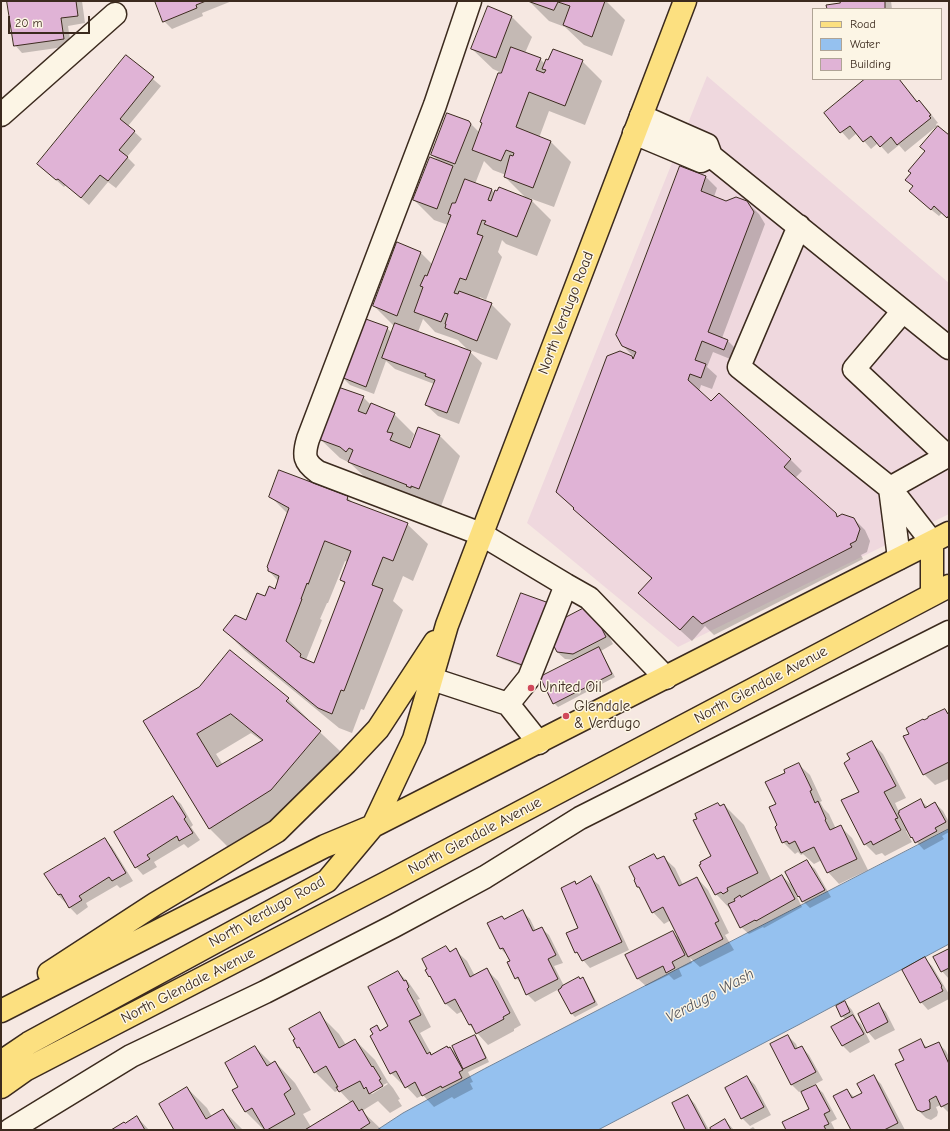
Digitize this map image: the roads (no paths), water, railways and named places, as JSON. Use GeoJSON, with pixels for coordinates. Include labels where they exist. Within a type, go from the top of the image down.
{"type":"FeatureCollection","features":[{"type":"Feature","properties":{"kind":"main road","name":"North Verdugo Road"},"geometry":{"type":"LineString","coordinates":[[1,1062],[29,1043],[327,881],[373,826],[414,738],[447,625],[685,1]]}},
{"type":"Feature","properties":{"kind":"main road"},"geometry":{"type":"LineString","coordinates":[[1,1011],[325,846],[373,826],[539,743],[940,537],[941,590]]}},
{"type":"Feature","properties":{"kind":"main road","name":"North Glendale Avenue"},"geometry":{"type":"LineString","coordinates":[[1,1087],[25,1070],[379,887],[941,590]]}},
{"type":"Feature","properties":{"kind":"main road","name":"North Verdugo Road"},"geometry":{"type":"LineString","coordinates":[[1,1004],[155,904],[278,831],[378,729],[447,625]]}},
{"type":"Feature","properties":{"kind":"street"},"geometry":{"type":"LineString","coordinates":[[470,1],[435,105],[305,449],[306,459],[310,466],[318,472],[481,534],[566,584],[589,598],[666,678]]}},
{"type":"Feature","properties":{"kind":"street"},"geometry":{"type":"LineString","coordinates":[[1,115],[115,14]]}},
{"type":"Feature","properties":{"kind":"street"},"geometry":{"type":"LineString","coordinates":[[638,124],[707,145],[711,156],[949,348]]}},
{"type":"Feature","properties":{"kind":"street"},"geometry":{"type":"LineString","coordinates":[[799,226],[739,367],[890,488],[940,537]]}},
{"type":"Feature","properties":{"kind":"street"},"geometry":{"type":"LineString","coordinates":[[890,488],[948,455],[854,369],[903,311]]}},
{"type":"Feature","properties":{"kind":"street"},"geometry":{"type":"LineString","coordinates":[[890,488],[899,558]]}},
{"type":"Feature","properties":{"kind":"street"},"geometry":{"type":"LineString","coordinates":[[508,704],[529,678],[566,584]]}},
{"type":"Feature","properties":{"kind":"street"},"geometry":{"type":"LineString","coordinates":[[10,1130],[131,1056],[265,992],[387,930],[485,877],[580,818],[949,632]]}},
{"type":"Feature","properties":{"kind":"street"},"geometry":{"type":"LineString","coordinates":[[432,679],[508,704],[539,743]]}},
{"type":"Feature","properties":{"kind":"water","name":"Verdugo Wash"},"geometry":{"type":"Polygon","coordinates":[[[949,829],[949,944],[800,1024],[598,1130],[377,1130],[403,1113],[484,1069],[949,829]]]}},
{"type":"Feature","properties":{"kind":"place","name":"United Oil"},"geometry":{"type":"Point","coordinates":[531,688]}},
{"type":"Feature","properties":{"kind":"place","name":"Glendale & Verdugo"},"geometry":{"type":"Point","coordinates":[566,716]}}]}
